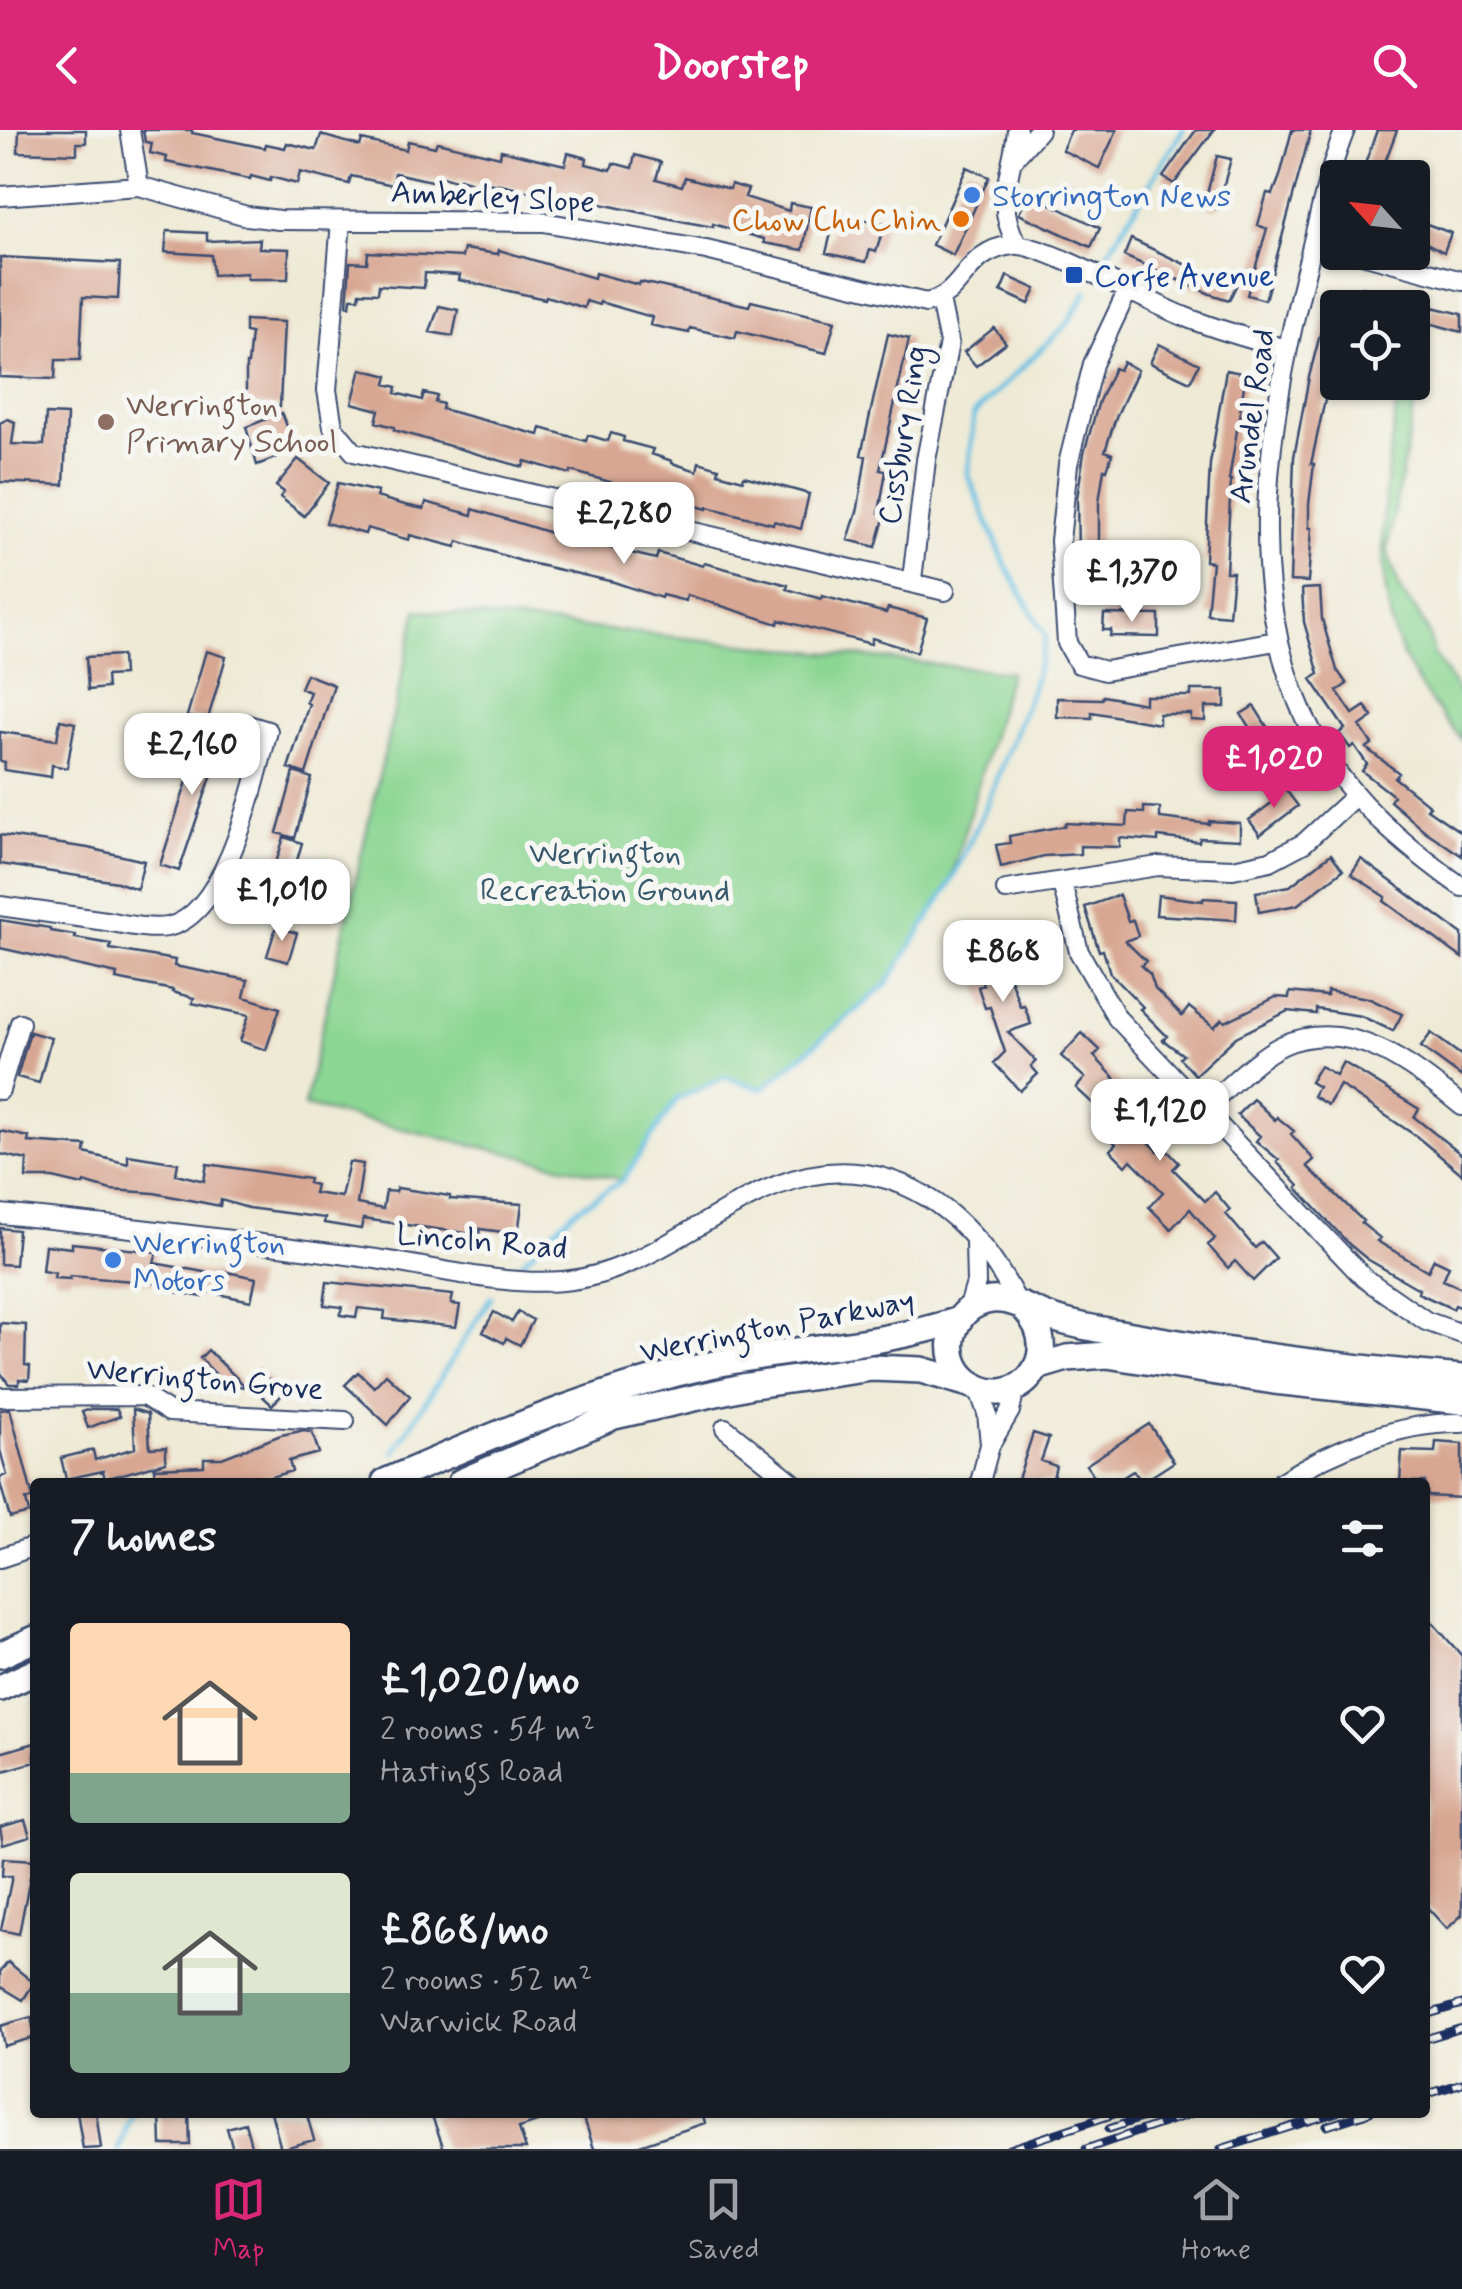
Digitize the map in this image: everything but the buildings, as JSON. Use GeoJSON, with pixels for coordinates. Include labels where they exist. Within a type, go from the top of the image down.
{"type":"FeatureCollection","features":[{"type":"Feature","properties":{"kind":"highway"},"geometry":{"type":"LineString","coordinates":[[1022,1307],[1036,1320],[1041,1334],[1037,1367],[1015,1388],[994,1392],[976,1386],[957,1369],[951,1344],[964,1315],[993,1300],[1022,1307],[1058,1320],[1172,1341],[1370,1370],[1462,1378]]}},
{"type":"Feature","properties":{"kind":"highway","name":"Werrington Parkway"},"geometry":{"type":"LineString","coordinates":[[394,1478],[518,1424],[610,1392],[706,1366],[898,1338],[964,1315]]}},
{"type":"Feature","properties":{"kind":"highway"},"geometry":{"type":"LineString","coordinates":[[1037,1367],[1077,1356],[1107,1355],[1274,1381],[1462,1401]]}},
{"type":"Feature","properties":{"kind":"highway","name":"Werrington Parkway"},"geometry":{"type":"LineString","coordinates":[[470,1478],[614,1416],[747,1386],[902,1368],[936,1373],[976,1386]]}},
{"type":"Feature","properties":{"kind":"highway"},"geometry":{"type":"LineString","coordinates":[[0,1655],[30,1641]]}},
{"type":"Feature","properties":{"kind":"highway"},"geometry":{"type":"LineString","coordinates":[[0,1688],[30,1674]]}},
{"type":"Feature","properties":{"kind":"street"},"geometry":{"type":"LineString","coordinates":[[130,130],[139,186]]}},
{"type":"Feature","properties":{"kind":"street"},"geometry":{"type":"LineString","coordinates":[[1017,130],[1003,196],[1005,214],[1017,244]]}},
{"type":"Feature","properties":{"kind":"street"},"geometry":{"type":"LineString","coordinates":[[1012,161],[1039,130]]}},
{"type":"Feature","properties":{"kind":"street","name":"Arundel Road"},"geometry":{"type":"LineString","coordinates":[[1345,130],[1286,349],[1265,536],[1276,641],[1314,736],[1356,795],[1409,846],[1462,887]]}},
{"type":"Feature","properties":{"kind":"street","name":"Amberley Slope"},"geometry":{"type":"LineString","coordinates":[[0,196],[139,186],[247,216],[341,222],[543,222],[706,250],[926,303],[940,300]]}},
{"type":"Feature","properties":{"kind":"street"},"geometry":{"type":"LineString","coordinates":[[990,250],[1005,214]]}},
{"type":"Feature","properties":{"kind":"street","name":"Cissbury Ring"},"geometry":{"type":"LineString","coordinates":[[341,222],[327,390],[333,427],[354,452],[944,590]]}},
{"type":"Feature","properties":{"kind":"street"},"geometry":{"type":"LineString","coordinates":[[1313,242],[1320,244]]}},
{"type":"Feature","properties":{"kind":"street"},"geometry":{"type":"LineString","coordinates":[[940,300],[954,289],[969,266],[990,250],[1017,244],[1044,252],[1185,317],[1286,349]]}},
{"type":"Feature","properties":{"kind":"street"},"geometry":{"type":"LineString","coordinates":[[1421,270],[1462,281]]}},
{"type":"Feature","properties":{"kind":"street"},"geometry":{"type":"LineString","coordinates":[[1127,292],[1093,364],[1068,464],[1060,541],[1067,643],[1079,664],[1105,671],[1276,641]]}},
{"type":"Feature","properties":{"kind":"street","name":"Cissbury Ring"},"geometry":{"type":"LineString","coordinates":[[912,580],[926,460],[949,343],[940,300]]}},
{"type":"Feature","properties":{"kind":"street"},"geometry":{"type":"LineString","coordinates":[[0,906],[168,927],[190,914],[214,888],[236,845],[268,730],[242,723]]}},
{"type":"Feature","properties":{"kind":"street"},"geometry":{"type":"LineString","coordinates":[[1006,890],[1158,866],[1233,869],[1270,861],[1304,843],[1356,795]]}},
{"type":"Feature","properties":{"kind":"street"},"geometry":{"type":"LineString","coordinates":[[1062,883],[1079,952],[1117,1018],[1364,1278],[1426,1321],[1462,1334]]}},
{"type":"Feature","properties":{"kind":"street"},"geometry":{"type":"LineString","coordinates":[[0,1090],[4,1062],[20,1023]]}},
{"type":"Feature","properties":{"kind":"street"},"geometry":{"type":"LineString","coordinates":[[1205,1108],[1280,1046],[1313,1037],[1345,1039],[1381,1048],[1418,1070],[1462,1106]]}},
{"type":"Feature","properties":{"kind":"street","name":"Lincoln Road"},"geometry":{"type":"LineString","coordinates":[[0,1214],[355,1256],[502,1278],[560,1281],[621,1268],[778,1186],[810,1175],[858,1173],[904,1183],[954,1215],[1003,1273],[1022,1307]]}},
{"type":"Feature","properties":{"kind":"street"},"geometry":{"type":"LineString","coordinates":[[964,1315],[976,1284],[974,1242]]}},
{"type":"Feature","properties":{"kind":"street"},"geometry":{"type":"LineString","coordinates":[[976,1386],[986,1413],[990,1444]]}},
{"type":"Feature","properties":{"kind":"street"},"geometry":{"type":"LineString","coordinates":[[981,1478],[990,1444],[1010,1411],[1015,1388]]}},
{"type":"Feature","properties":{"kind":"street","name":"Werrington Grove"},"geometry":{"type":"LineString","coordinates":[[0,1396],[144,1396],[168,1412],[346,1421]]}},
{"type":"Feature","properties":{"kind":"street"},"geometry":{"type":"LineString","coordinates":[[1289,1478],[1365,1442],[1428,1424],[1462,1423]]}},
{"type":"Feature","properties":{"kind":"street"},"geometry":{"type":"LineString","coordinates":[[725,1428],[787,1478]]}},
{"type":"Feature","properties":{"kind":"street"},"geometry":{"type":"LineString","coordinates":[[0,1558],[30,1548]]}},
{"type":"Feature","properties":{"kind":"green space"},"geometry":{"type":"Polygon","coordinates":[[[1398,400],[1416,400],[1387,551],[1401,592],[1427,629],[1434,654],[1462,697],[1462,740],[1413,674],[1393,629],[1384,567],[1387,475],[1398,400]]]}},
{"type":"Feature","properties":{"kind":"green space","name":"Werrington Recreation Ground"},"geometry":{"type":"Polygon","coordinates":[[[417,610],[1010,672],[949,886],[887,984],[762,1089],[725,1077],[677,1099],[623,1180],[304,1106],[417,610]]]}},
{"type":"Feature","properties":{"kind":"waterway"},"geometry":{"type":"LineString","coordinates":[[1102,262],[1183,130]]}},
{"type":"Feature","properties":{"kind":"waterway"},"geometry":{"type":"LineString","coordinates":[[521,1263],[574,1211],[623,1180],[677,1099],[725,1077],[762,1089],[887,984],[949,886],[985,809],[1032,689],[1046,637],[1006,566],[968,475],[974,414],[1068,323],[1087,291]]}},
{"type":"Feature","properties":{"kind":"waterway"},"geometry":{"type":"LineString","coordinates":[[394,1452],[491,1297]]}},
{"type":"Feature","properties":{"kind":"waterway"},"geometry":{"type":"LineString","coordinates":[[119,2149],[130,2118]]}},
{"type":"Feature","properties":{"kind":"railway"},"geometry":{"type":"LineString","coordinates":[[1430,2014],[1462,2004]]}},
{"type":"Feature","properties":{"kind":"railway"},"geometry":{"type":"LineString","coordinates":[[1430,2038],[1462,2028]]}},
{"type":"Feature","properties":{"kind":"railway"},"geometry":{"type":"LineString","coordinates":[[1430,2093],[1462,2083]]}},
{"type":"Feature","properties":{"kind":"railway"},"geometry":{"type":"LineString","coordinates":[[1009,2149],[1102,2118]]}},
{"type":"Feature","properties":{"kind":"railway"},"geometry":{"type":"LineString","coordinates":[[1109,2129],[1141,2118]]}},
{"type":"Feature","properties":{"kind":"railway"},"geometry":{"type":"LineString","coordinates":[[1086,2149],[1178,2118]]}},
{"type":"Feature","properties":{"kind":"railway"},"geometry":{"type":"LineString","coordinates":[[1221,2149],[1318,2118]]}},
{"type":"Feature","properties":{"kind":"railway"},"geometry":{"type":"LineString","coordinates":[[1327,2126],[1352,2118]]}},
{"type":"Feature","properties":{"kind":"place","name":"Storrington News"},"geometry":{"type":"Point","coordinates":[972,195]}},
{"type":"Feature","properties":{"kind":"place","name":"Chow Chu Chin"},"geometry":{"type":"Point","coordinates":[961,219]}},
{"type":"Feature","properties":{"kind":"place","name":"Corfe Avenue"},"geometry":{"type":"Point","coordinates":[1074,275]}},
{"type":"Feature","properties":{"kind":"place","name":"Werrington Primary School"},"geometry":{"type":"Point","coordinates":[106,422]}},
{"type":"Feature","properties":{"kind":"place","name":"Werrington Motors"},"geometry":{"type":"Point","coordinates":[113,1260]}}]}
